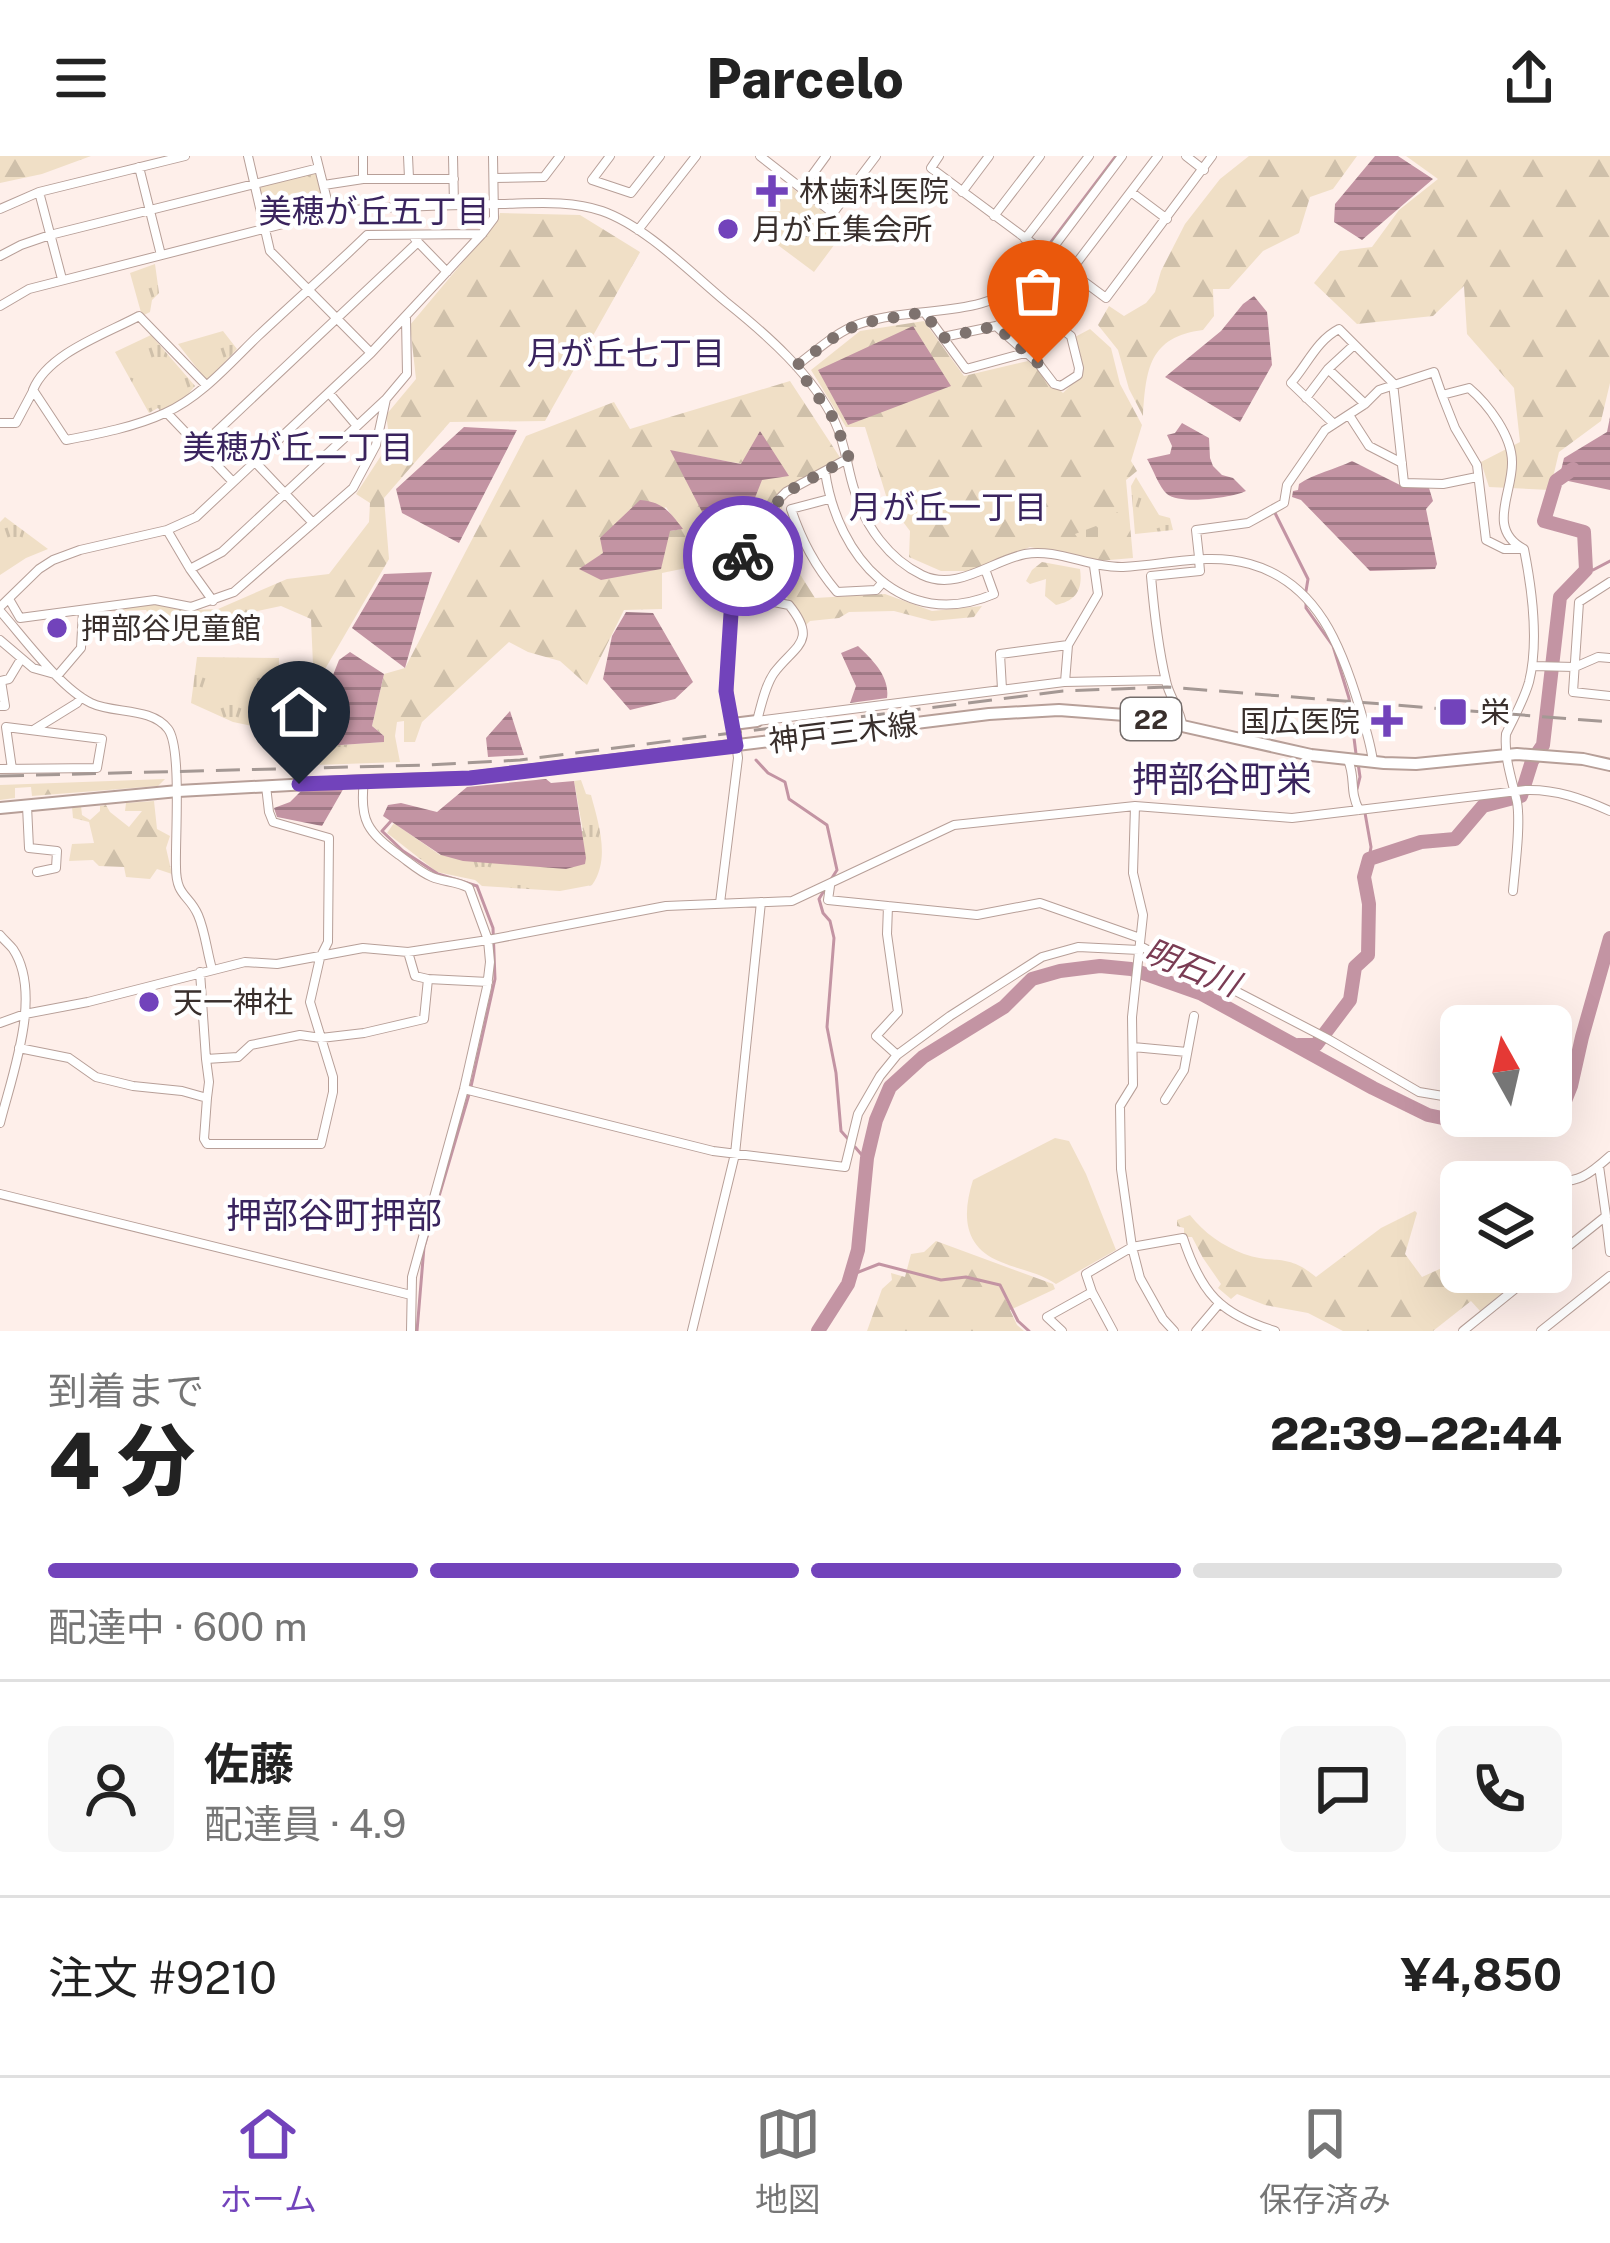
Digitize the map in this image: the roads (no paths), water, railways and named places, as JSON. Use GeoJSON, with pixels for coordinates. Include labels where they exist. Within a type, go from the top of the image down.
{"type":"FeatureCollection","features":[{"type":"Feature","properties":{"kind":"main road","name":"神戸三木線"},"geometry":{"type":"LineString","coordinates":[[0,808],[178,791],[470,778],[989,714],[1059,710],[1138,716],[1311,755],[1359,761],[1416,764],[1506,755],[1610,765]]}},
{"type":"Feature","properties":{"kind":"main road"},"geometry":{"type":"LineString","coordinates":[[736,744],[733,724],[757,721]]}},
{"type":"Feature","properties":{"kind":"street"},"geometry":{"type":"LineString","coordinates":[[0,209],[39,192],[185,156]]}},
{"type":"Feature","properties":{"kind":"street"},"geometry":{"type":"LineString","coordinates":[[248,156],[270,250],[371,352]]}},
{"type":"Feature","properties":{"kind":"street"},"geometry":{"type":"LineString","coordinates":[[316,156],[330,212]]}},
{"type":"Feature","properties":{"kind":"street"},"geometry":{"type":"LineString","coordinates":[[363,156],[363,179]]}},
{"type":"Feature","properties":{"kind":"street"},"geometry":{"type":"LineString","coordinates":[[408,156],[409,178]]}},
{"type":"Feature","properties":{"kind":"street"},"geometry":{"type":"LineString","coordinates":[[453,156],[454,205]]}},
{"type":"Feature","properties":{"kind":"street"},"geometry":{"type":"LineString","coordinates":[[212,969],[198,912],[181,893],[176,872],[178,791],[171,731],[157,720],[81,697],[0,609],[53,560],[167,530],[196,517],[256,464],[482,234],[494,218],[494,156]]}},
{"type":"Feature","properties":{"kind":"street"},"geometry":{"type":"LineString","coordinates":[[494,178],[544,176],[560,156]]}},
{"type":"Feature","properties":{"kind":"street"},"geometry":{"type":"LineString","coordinates":[[610,156],[592,180],[631,193],[660,156]]}},
{"type":"Feature","properties":{"kind":"street"},"geometry":{"type":"LineString","coordinates":[[638,230],[696,156]]}},
{"type":"Feature","properties":{"kind":"street"},"geometry":{"type":"LineString","coordinates":[[760,156],[773,160],[833,213],[874,159],[862,156]]}},
{"type":"Feature","properties":{"kind":"street"},"geometry":{"type":"LineString","coordinates":[[802,189],[826,156]]}},
{"type":"Feature","properties":{"kind":"street"},"geometry":{"type":"LineString","coordinates":[[939,156],[931,167],[1106,298],[1212,156]]}},
{"type":"Feature","properties":{"kind":"street"},"geometry":{"type":"LineString","coordinates":[[962,192],[989,156]]}},
{"type":"Feature","properties":{"kind":"street"},"geometry":{"type":"LineString","coordinates":[[994,216],[1040,156]]}},
{"type":"Feature","properties":{"kind":"street"},"geometry":{"type":"LineString","coordinates":[[1025,239],[1089,156]]}},
{"type":"Feature","properties":{"kind":"street"},"geometry":{"type":"LineString","coordinates":[[796,366],[841,332],[862,323],[980,304],[1012,293],[1030,277],[1122,156]]}},
{"type":"Feature","properties":{"kind":"street"},"geometry":{"type":"LineString","coordinates":[[1070,273],[1158,156]]}},
{"type":"Feature","properties":{"kind":"street"},"geometry":{"type":"LineString","coordinates":[[1186,156],[1204,170]]}},
{"type":"Feature","properties":{"kind":"street"},"geometry":{"type":"LineString","coordinates":[[139,167],[160,255]]}},
{"type":"Feature","properties":{"kind":"street"},"geometry":{"type":"LineString","coordinates":[[0,256],[50,235],[320,168]]}},
{"type":"Feature","properties":{"kind":"street"},"geometry":{"type":"LineString","coordinates":[[324,185],[363,179],[454,178]]}},
{"type":"Feature","properties":{"kind":"street"},"geometry":{"type":"LineString","coordinates":[[39,192],[62,280]]}},
{"type":"Feature","properties":{"kind":"street"},"geometry":{"type":"LineString","coordinates":[[1131,192],[1167,219]]}},
{"type":"Feature","properties":{"kind":"street"},"geometry":{"type":"LineString","coordinates":[[2,300],[62,280],[330,212],[494,204],[566,204],[605,212],[638,230],[760,329],[796,366],[834,419],[865,519],[892,554],[918,573],[937,580],[959,579],[1039,552],[1094,566],[1119,567],[1199,558],[1251,564],[1310,601],[1345,658],[1359,761],[1350,793],[1364,809]]}},
{"type":"Feature","properties":{"kind":"street"},"geometry":{"type":"LineString","coordinates":[[410,233],[447,272]]}},
{"type":"Feature","properties":{"kind":"street"},"geometry":{"type":"LineString","coordinates":[[33,390],[66,440],[136,424],[167,413],[206,385],[367,236],[482,234]]}},
{"type":"Feature","properties":{"kind":"street"},"geometry":{"type":"LineString","coordinates":[[199,448],[418,242]]}},
{"type":"Feature","properties":{"kind":"street"},"geometry":{"type":"LineString","coordinates":[[996,326],[1054,384],[1066,384],[1078,375],[1071,336],[1012,293]]}},
{"type":"Feature","properties":{"kind":"street"},"geometry":{"type":"LineString","coordinates":[[943,338],[996,326],[1034,309]]}},
{"type":"Feature","properties":{"kind":"street"},"geometry":{"type":"LineString","coordinates":[[924,312],[966,369],[1026,353]]}},
{"type":"Feature","properties":{"kind":"street"},"geometry":{"type":"LineString","coordinates":[[0,423],[16,423],[39,376],[54,361],[139,316],[206,385]]}},
{"type":"Feature","properties":{"kind":"street"},"geometry":{"type":"LineString","coordinates":[[190,569],[222,552],[386,400],[407,374],[406,316]]}},
{"type":"Feature","properties":{"kind":"street"},"geometry":{"type":"LineString","coordinates":[[1334,424],[1291,383],[1324,337],[1339,329],[1393,383],[1404,483],[1444,484],[1477,477]]}},
{"type":"Feature","properties":{"kind":"street"},"geometry":{"type":"LineString","coordinates":[[1306,398],[1354,345]]}},
{"type":"Feature","properties":{"kind":"street"},"geometry":{"type":"LineString","coordinates":[[1328,369],[1364,404]]}},
{"type":"Feature","properties":{"kind":"street"},"geometry":{"type":"LineString","coordinates":[[1181,725],[1165,680],[1151,576],[1200,571],[1196,530],[1248,523],[1284,503],[1286,490],[1325,430],[1379,390],[1434,372],[1455,428],[1477,465],[1486,540],[1504,549],[1524,549]]}},
{"type":"Feature","properties":{"kind":"street"},"geometry":{"type":"LineString","coordinates":[[1442,395],[1469,388],[1481,398],[1508,440],[1513,462],[1502,515],[1504,528],[1524,549],[1532,588],[1532,666],[1506,734],[1506,755],[1518,794],[1514,891]]}},
{"type":"Feature","properties":{"kind":"street"},"geometry":{"type":"LineString","coordinates":[[329,393],[357,426]]}},
{"type":"Feature","properties":{"kind":"street"},"geometry":{"type":"LineString","coordinates":[[9,599],[20,618],[155,600],[191,608],[234,592],[353,488],[381,429],[386,400]]}},
{"type":"Feature","properties":{"kind":"street"},"geometry":{"type":"LineString","coordinates":[[167,413],[232,482]]}},
{"type":"Feature","properties":{"kind":"street"},"geometry":{"type":"LineString","coordinates":[[1349,415],[1369,446],[1402,463]]}},
{"type":"Feature","properties":{"kind":"street"},"geometry":{"type":"LineString","coordinates":[[742,596],[741,560],[783,494],[849,458]]}},
{"type":"Feature","properties":{"kind":"street"},"geometry":{"type":"LineString","coordinates":[[256,464],[313,523]]}},
{"type":"Feature","properties":{"kind":"street"},"geometry":{"type":"LineString","coordinates":[[825,471],[840,530],[883,581],[909,598],[939,606],[964,605],[994,594],[985,568]]}},
{"type":"Feature","properties":{"kind":"street"},"geometry":{"type":"LineString","coordinates":[[829,500],[791,508],[817,567],[837,592],[876,590],[883,581]]}},
{"type":"Feature","properties":{"kind":"street"},"geometry":{"type":"LineString","coordinates":[[167,530],[213,601]]}},
{"type":"Feature","properties":{"kind":"street"},"geometry":{"type":"LineString","coordinates":[[1064,682],[1068,645],[1098,593],[1094,566]]}},
{"type":"Feature","properties":{"kind":"street"},"geometry":{"type":"LineString","coordinates":[[1610,582],[1580,602],[1573,692],[1610,696]]}},
{"type":"Feature","properties":{"kind":"street"},"geometry":{"type":"LineString","coordinates":[[733,724],[726,691],[727,657],[732,598],[742,596],[789,605],[802,629],[792,657],[773,674],[757,721],[1064,682],[1165,680]]}},
{"type":"Feature","properties":{"kind":"street"},"geometry":{"type":"LineString","coordinates":[[58,676],[81,648],[82,611]]}},
{"type":"Feature","properties":{"kind":"street"},"geometry":{"type":"LineString","coordinates":[[0,640],[33,668],[58,676]]}},
{"type":"Feature","properties":{"kind":"street"},"geometry":{"type":"LineString","coordinates":[[1002,689],[1000,654],[1068,645]]}},
{"type":"Feature","properties":{"kind":"street"},"geometry":{"type":"LineString","coordinates":[[1532,666],[1575,667],[1598,657],[1610,658]]}},
{"type":"Feature","properties":{"kind":"street"},"geometry":{"type":"LineString","coordinates":[[0,706],[5,706],[1,681],[9,679],[21,659]]}},
{"type":"Feature","properties":{"kind":"street"},"geometry":{"type":"LineString","coordinates":[[35,729],[81,697]]}},
{"type":"Feature","properties":{"kind":"street"},"geometry":{"type":"LineString","coordinates":[[0,769],[12,769],[97,768],[102,739],[6,727],[12,769]]}},
{"type":"Feature","properties":{"kind":"street"},"geometry":{"type":"LineString","coordinates":[[720,903],[736,744]]}},
{"type":"Feature","properties":{"kind":"street"},"geometry":{"type":"LineString","coordinates":[[364,781],[365,821],[374,836],[423,873],[469,888],[488,940],[490,962],[464,1089],[412,1277],[411,1331]]}},
{"type":"Feature","properties":{"kind":"street"},"geometry":{"type":"LineString","coordinates":[[200,972],[210,1090],[206,1144],[321,1144],[333,1077],[310,1002],[328,941],[329,838],[273,822],[266,786]]}},
{"type":"Feature","properties":{"kind":"street"},"geometry":{"type":"LineString","coordinates":[[0,1023],[245,962],[277,964],[363,948],[408,952],[666,906],[792,902],[954,826],[1136,806],[1292,818],[1548,791],[1610,811]]}},
{"type":"Feature","properties":{"kind":"street"},"geometry":{"type":"LineString","coordinates":[[27,806],[29,848],[57,850],[56,868],[37,872]]}},
{"type":"Feature","properties":{"kind":"street"},"geometry":{"type":"LineString","coordinates":[[1136,806],[1133,873],[1143,915],[1135,987],[1133,1085],[1120,1106],[1121,1169],[1141,1278],[1174,1331]]}},
{"type":"Feature","properties":{"kind":"street"},"geometry":{"type":"LineString","coordinates":[[830,885],[828,900],[976,915],[1040,903],[1197,971],[1419,1092],[1440,1096]]}},
{"type":"Feature","properties":{"kind":"street"},"geometry":{"type":"LineString","coordinates":[[692,1331],[735,1154],[761,902]]}},
{"type":"Feature","properties":{"kind":"street"},"geometry":{"type":"LineString","coordinates":[[888,906],[887,934],[898,1012],[876,1036],[897,1055]]}},
{"type":"Feature","properties":{"kind":"street"},"geometry":{"type":"LineString","coordinates":[[0,935],[14,950],[27,995],[0,1123]]}},
{"type":"Feature","properties":{"kind":"street"},"geometry":{"type":"LineString","coordinates":[[464,1089],[713,1151],[845,1167],[858,1114],[897,1055],[1042,957],[1078,947],[1140,945]]}},
{"type":"Feature","properties":{"kind":"street"},"geometry":{"type":"LineString","coordinates":[[408,952],[415,976],[488,982]]}},
{"type":"Feature","properties":{"kind":"street"},"geometry":{"type":"LineString","coordinates":[[206,1059],[238,1058],[251,1046],[300,1035],[321,1039],[364,1034],[424,1019],[428,979]]}},
{"type":"Feature","properties":{"kind":"street"},"geometry":{"type":"LineString","coordinates":[[1165,1100],[1184,1070],[1194,1016]]}},
{"type":"Feature","properties":{"kind":"street"},"geometry":{"type":"LineString","coordinates":[[1132,1047],[1186,1052]]}},
{"type":"Feature","properties":{"kind":"street"},"geometry":{"type":"LineString","coordinates":[[19,1048],[69,1058],[96,1077],[207,1098]]}},
{"type":"Feature","properties":{"kind":"street"},"geometry":{"type":"LineString","coordinates":[[1572,1182],[1610,1156]]}},
{"type":"Feature","properties":{"kind":"street"},"geometry":{"type":"LineString","coordinates":[[1599,1166],[1610,1252]]}},
{"type":"Feature","properties":{"kind":"street"},"geometry":{"type":"LineString","coordinates":[[0,1194],[412,1295]]}},
{"type":"Feature","properties":{"kind":"street"},"geometry":{"type":"LineString","coordinates":[[1572,1243],[1606,1216]]}},
{"type":"Feature","properties":{"kind":"street"},"geometry":{"type":"LineString","coordinates":[[1098,1331],[1111,1328],[1086,1274],[1132,1247],[1183,1238],[1194,1270],[1218,1305],[1245,1322],[1275,1331]]}},
{"type":"Feature","properties":{"kind":"street"},"geometry":{"type":"LineString","coordinates":[[1540,1331],[1610,1276]]}},
{"type":"Feature","properties":{"kind":"street"},"geometry":{"type":"LineString","coordinates":[[1062,1331],[1047,1317],[1092,1292]]}},
{"type":"Feature","properties":{"kind":"street"},"geometry":{"type":"LineString","coordinates":[[1463,1331],[1510,1293]]}},
{"type":"Feature","properties":{"kind":"street"},"geometry":{"type":"LineString","coordinates":[[1196,1331],[1218,1305]]}},
{"type":"Feature","properties":{"kind":"waterway"},"geometry":{"type":"LineString","coordinates":[[1048,246],[1116,156]]}},
{"type":"Feature","properties":{"kind":"waterway"},"geometry":{"type":"LineString","coordinates":[[1298,1045],[1316,1045],[1350,1000],[1355,967],[1368,955],[1369,904],[1364,877],[1369,859],[1421,842],[1455,839],[1483,806],[1521,796],[1532,761],[1543,745],[1560,597],[1586,570],[1584,532],[1544,521],[1556,481],[1573,469]]}},
{"type":"Feature","properties":{"kind":"waterway"},"geometry":{"type":"LineString","coordinates":[[1275,513],[1308,579],[1306,591]]}},
{"type":"Feature","properties":{"kind":"waterway"},"geometry":{"type":"LineString","coordinates":[[1586,570],[1610,561]]}},
{"type":"Feature","properties":{"kind":"waterway"},"geometry":{"type":"LineString","coordinates":[[1306,601],[1306,608],[1333,646],[1349,698],[1356,754]]}},
{"type":"Feature","properties":{"kind":"waterway"},"geometry":{"type":"LineString","coordinates":[[756,760],[785,782],[789,799],[827,825],[837,870],[830,881]]}},
{"type":"Feature","properties":{"kind":"waterway"},"geometry":{"type":"LineString","coordinates":[[1357,789],[1358,763]]}},
{"type":"Feature","properties":{"kind":"waterway"},"geometry":{"type":"LineString","coordinates":[[1365,813],[1369,859]]}},
{"type":"Feature","properties":{"kind":"waterway"},"geometry":{"type":"LineString","coordinates":[[391,821],[382,831],[403,851],[438,874],[477,886],[493,928],[495,979],[470,1091],[424,1247],[417,1331]]}},
{"type":"Feature","properties":{"kind":"waterway"},"geometry":{"type":"LineString","coordinates":[[825,889],[819,899],[834,938],[827,1027],[841,1131],[849,1140]]}},
{"type":"Feature","properties":{"kind":"waterway","name":"明石川"},"geometry":{"type":"LineString","coordinates":[[818,1331],[848,1284],[858,1250],[867,1158],[890,1087],[923,1057],[1004,1007],[1032,979],[1100,966],[1131,969],[1202,994],[1428,1115],[1522,1130],[1545,1122],[1565,1101],[1610,938]]}},
{"type":"Feature","properties":{"kind":"waterway"},"geometry":{"type":"LineString","coordinates":[[855,1147],[867,1161]]}},
{"type":"Feature","properties":{"kind":"waterway"},"geometry":{"type":"LineString","coordinates":[[851,1275],[879,1264],[941,1280],[966,1277],[1000,1285],[1018,1321],[1029,1331]]}},
{"type":"Feature","properties":{"kind":"railway"},"geometry":{"type":"LineString","coordinates":[[0,776],[520,760],[1063,691],[1167,687],[1610,722]]}},
{"type":"Feature","properties":{"kind":"place","name":"林歯科医院"},"geometry":{"type":"Point","coordinates":[772,191]}},
{"type":"Feature","properties":{"kind":"place","name":"月が丘集会所"},"geometry":{"type":"Point","coordinates":[728,229]}},
{"type":"Feature","properties":{"kind":"place","name":"押部谷児童館"},"geometry":{"type":"Point","coordinates":[57,628]}},
{"type":"Feature","properties":{"kind":"place","name":"栄"},"geometry":{"type":"Point","coordinates":[1453,712]}},
{"type":"Feature","properties":{"kind":"place","name":"国広医院"},"geometry":{"type":"Point","coordinates":[1387,721]}},
{"type":"Feature","properties":{"kind":"place","name":"天一神社"},"geometry":{"type":"Point","coordinates":[149,1002]}},
{"type":"Feature","properties":{"kind":"district","name":"美穂が丘五丁目"},"geometry":{"type":"Point","coordinates":[374,211]}},
{"type":"Feature","properties":{"kind":"district","name":"月が丘七丁目"},"geometry":{"type":"Point","coordinates":[626,353]}},
{"type":"Feature","properties":{"kind":"district","name":"美穂が丘二丁目"},"geometry":{"type":"Point","coordinates":[298,447]}},
{"type":"Feature","properties":{"kind":"district","name":"月が丘一丁目"},"geometry":{"type":"Point","coordinates":[948,507]}},
{"type":"Feature","properties":{"kind":"district","name":"押部谷町栄"},"geometry":{"type":"Point","coordinates":[1222,779]}},
{"type":"Feature","properties":{"kind":"district","name":"押部谷町押部"},"geometry":{"type":"Point","coordinates":[334,1215]}}]}
